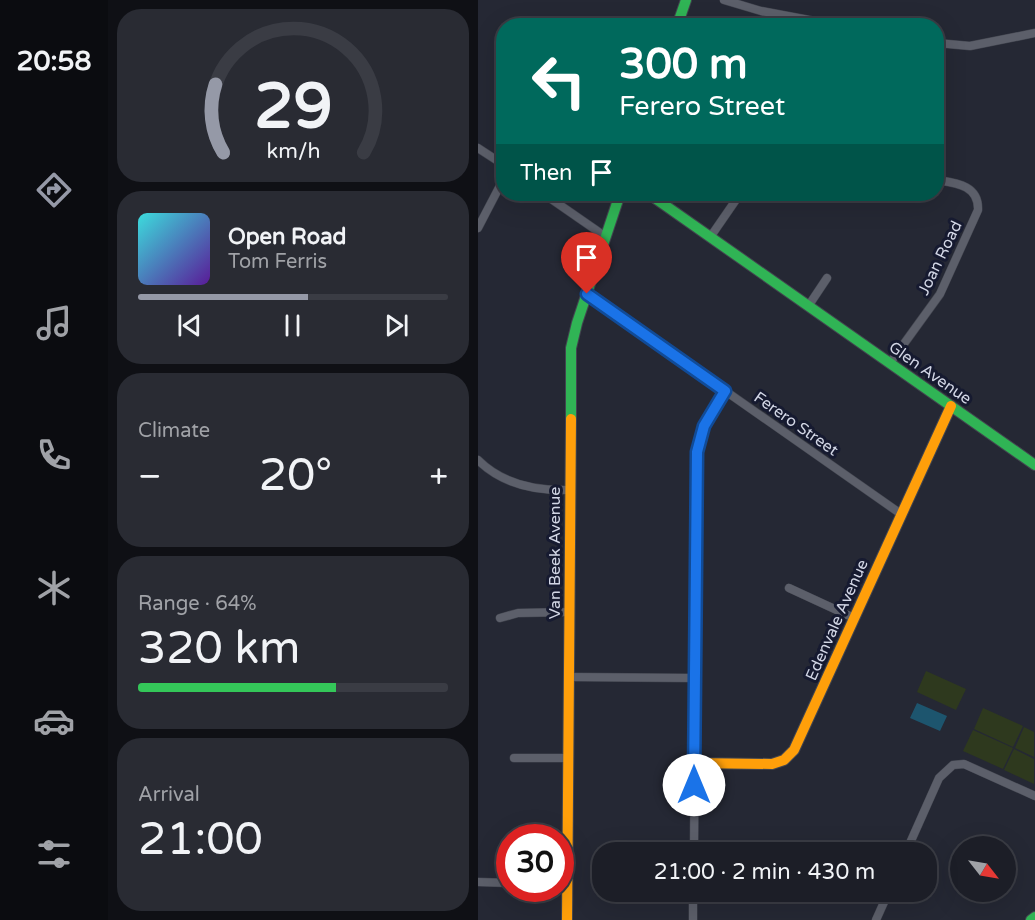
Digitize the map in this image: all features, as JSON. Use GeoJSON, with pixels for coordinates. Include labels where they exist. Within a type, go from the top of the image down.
{"type":"FeatureCollection","features":[{"type":"Feature","properties":{"kind":"street"},"geometry":{"type":"LineString","coordinates":[[680,18],[686,0]]}},
{"type":"Feature","properties":{"kind":"street"},"geometry":{"type":"LineString","coordinates":[[724,0],[761,11],[798,18]]}},
{"type":"Feature","properties":{"kind":"street"},"geometry":{"type":"LineString","coordinates":[[944,44],[970,46],[1034,33]]}},
{"type":"Feature","properties":{"kind":"street"},"geometry":{"type":"LineString","coordinates":[[478,148],[496,160]]}},
{"type":"Feature","properties":{"kind":"street","name":"Joan Road"},"geometry":{"type":"LineString","coordinates":[[890,363],[940,294],[978,210],[976,196],[969,188],[944,181]]}},
{"type":"Feature","properties":{"kind":"street"},"geometry":{"type":"LineString","coordinates":[[478,228],[496,193]]}},
{"type":"Feature","properties":{"kind":"street"},"geometry":{"type":"LineString","coordinates":[[554,201],[606,237]]}},
{"type":"Feature","properties":{"kind":"street","name":"Van Beek Avenue"},"geometry":{"type":"LineString","coordinates":[[566,824],[570,612],[571,348],[574,331],[618,201]]}},
{"type":"Feature","properties":{"kind":"street","name":"Glen Avenue"},"geometry":{"type":"LineString","coordinates":[[659,201],[1034,465]]}},
{"type":"Feature","properties":{"kind":"street"},"geometry":{"type":"LineString","coordinates":[[711,236],[735,201]]}},
{"type":"Feature","properties":{"kind":"street"},"geometry":{"type":"LineString","coordinates":[[809,305],[827,278]]}},
{"type":"Feature","properties":{"kind":"street","name":"Ferero Street"},"geometry":{"type":"LineString","coordinates":[[587,294],[901,514]]}},
{"type":"Feature","properties":{"kind":"street"},"geometry":{"type":"LineString","coordinates":[[694,842],[697,443],[704,426],[725,391]]}},
{"type":"Feature","properties":{"kind":"street","name":"Edenvale Avenue"},"geometry":{"type":"LineString","coordinates":[[694,763],[772,764],[790,755],[799,742],[951,406]]}},
{"type":"Feature","properties":{"kind":"street"},"geometry":{"type":"LineString","coordinates":[[478,460],[501,477],[522,486],[543,490],[570,490]]}},
{"type":"Feature","properties":{"kind":"street"},"geometry":{"type":"LineString","coordinates":[[789,588],[854,618]]}},
{"type":"Feature","properties":{"kind":"street"},"geometry":{"type":"LineString","coordinates":[[500,618],[518,613],[570,612]]}},
{"type":"Feature","properties":{"kind":"street"},"geometry":{"type":"LineString","coordinates":[[569,677],[694,678]]}},
{"type":"Feature","properties":{"kind":"street"},"geometry":{"type":"LineString","coordinates":[[514,758],[568,758]]}},
{"type":"Feature","properties":{"kind":"street"},"geometry":{"type":"LineString","coordinates":[[911,842],[940,778],[953,765],[964,764],[1034,796]]}},
{"type":"Feature","properties":{"kind":"street"},"geometry":{"type":"LineString","coordinates":[[478,882],[496,883]]}},
{"type":"Feature","properties":{"kind":"street","name":"Van Beek Avenue"},"geometry":{"type":"LineString","coordinates":[[566,902],[567,920]]}},
{"type":"Feature","properties":{"kind":"street"},"geometry":{"type":"LineString","coordinates":[[693,902],[693,920]]}},
{"type":"Feature","properties":{"kind":"street"},"geometry":{"type":"LineString","coordinates":[[876,920],[884,902]]}},
{"type":"Feature","properties":{"kind":"street"},"geometry":{"type":"LineString","coordinates":[[1031,920],[1034,917]]}},
{"type":"Feature","properties":{"kind":"green space"},"geometry":{"type":"Polygon","coordinates":[[[926,671],[966,689],[956,710],[917,692],[926,671]]]}},
{"type":"Feature","properties":{"kind":"green space"},"geometry":{"type":"Polygon","coordinates":[[[983,708],[1023,726],[1013,747],[974,729],[983,708]]]}},
{"type":"Feature","properties":{"kind":"green space"},"geometry":{"type":"Polygon","coordinates":[[[1024,727],[1034,732],[1034,757],[1015,748],[1024,727]]]}},
{"type":"Feature","properties":{"kind":"green space"},"geometry":{"type":"Polygon","coordinates":[[[973,730],[1013,748],[1003,769],[963,751],[973,730]]]}},
{"type":"Feature","properties":{"kind":"green space"},"geometry":{"type":"Polygon","coordinates":[[[1014,749],[1034,759],[1034,784],[1004,770],[1014,749]]]}},
{"type":"Feature","properties":{"kind":"water"},"geometry":{"type":"Polygon","coordinates":[[[917,703],[947,716],[940,731],[910,718],[917,703]]]}},
{"type":"Feature","properties":{"kind":"traffic: fast"},"geometry":{"type":"LineString","coordinates":[[680,18],[686,0]]}},
{"type":"Feature","properties":{"kind":"traffic: fast"},"geometry":{"type":"LineString","coordinates":[[571,419],[571,348],[577,323],[618,201]]}},
{"type":"Feature","properties":{"kind":"traffic: fast"},"geometry":{"type":"LineString","coordinates":[[659,201],[1035,465]]}},
{"type":"Feature","properties":{"kind":"traffic: fast"},"geometry":{"type":"LineString","coordinates":[[1031,920],[1035,917]]}},
{"type":"Feature","properties":{"kind":"traffic: slow"},"geometry":{"type":"LineString","coordinates":[[694,763],[772,764],[784,760],[794,750],[951,406]]}},
{"type":"Feature","properties":{"kind":"traffic: slow"},"geometry":{"type":"LineString","coordinates":[[567,920],[571,419]]}},
{"type":"Feature","properties":{"kind":"route"},"geometry":{"type":"LineString","coordinates":[[587,294],[725,391],[704,426],[697,443],[694,785]]}}]}
